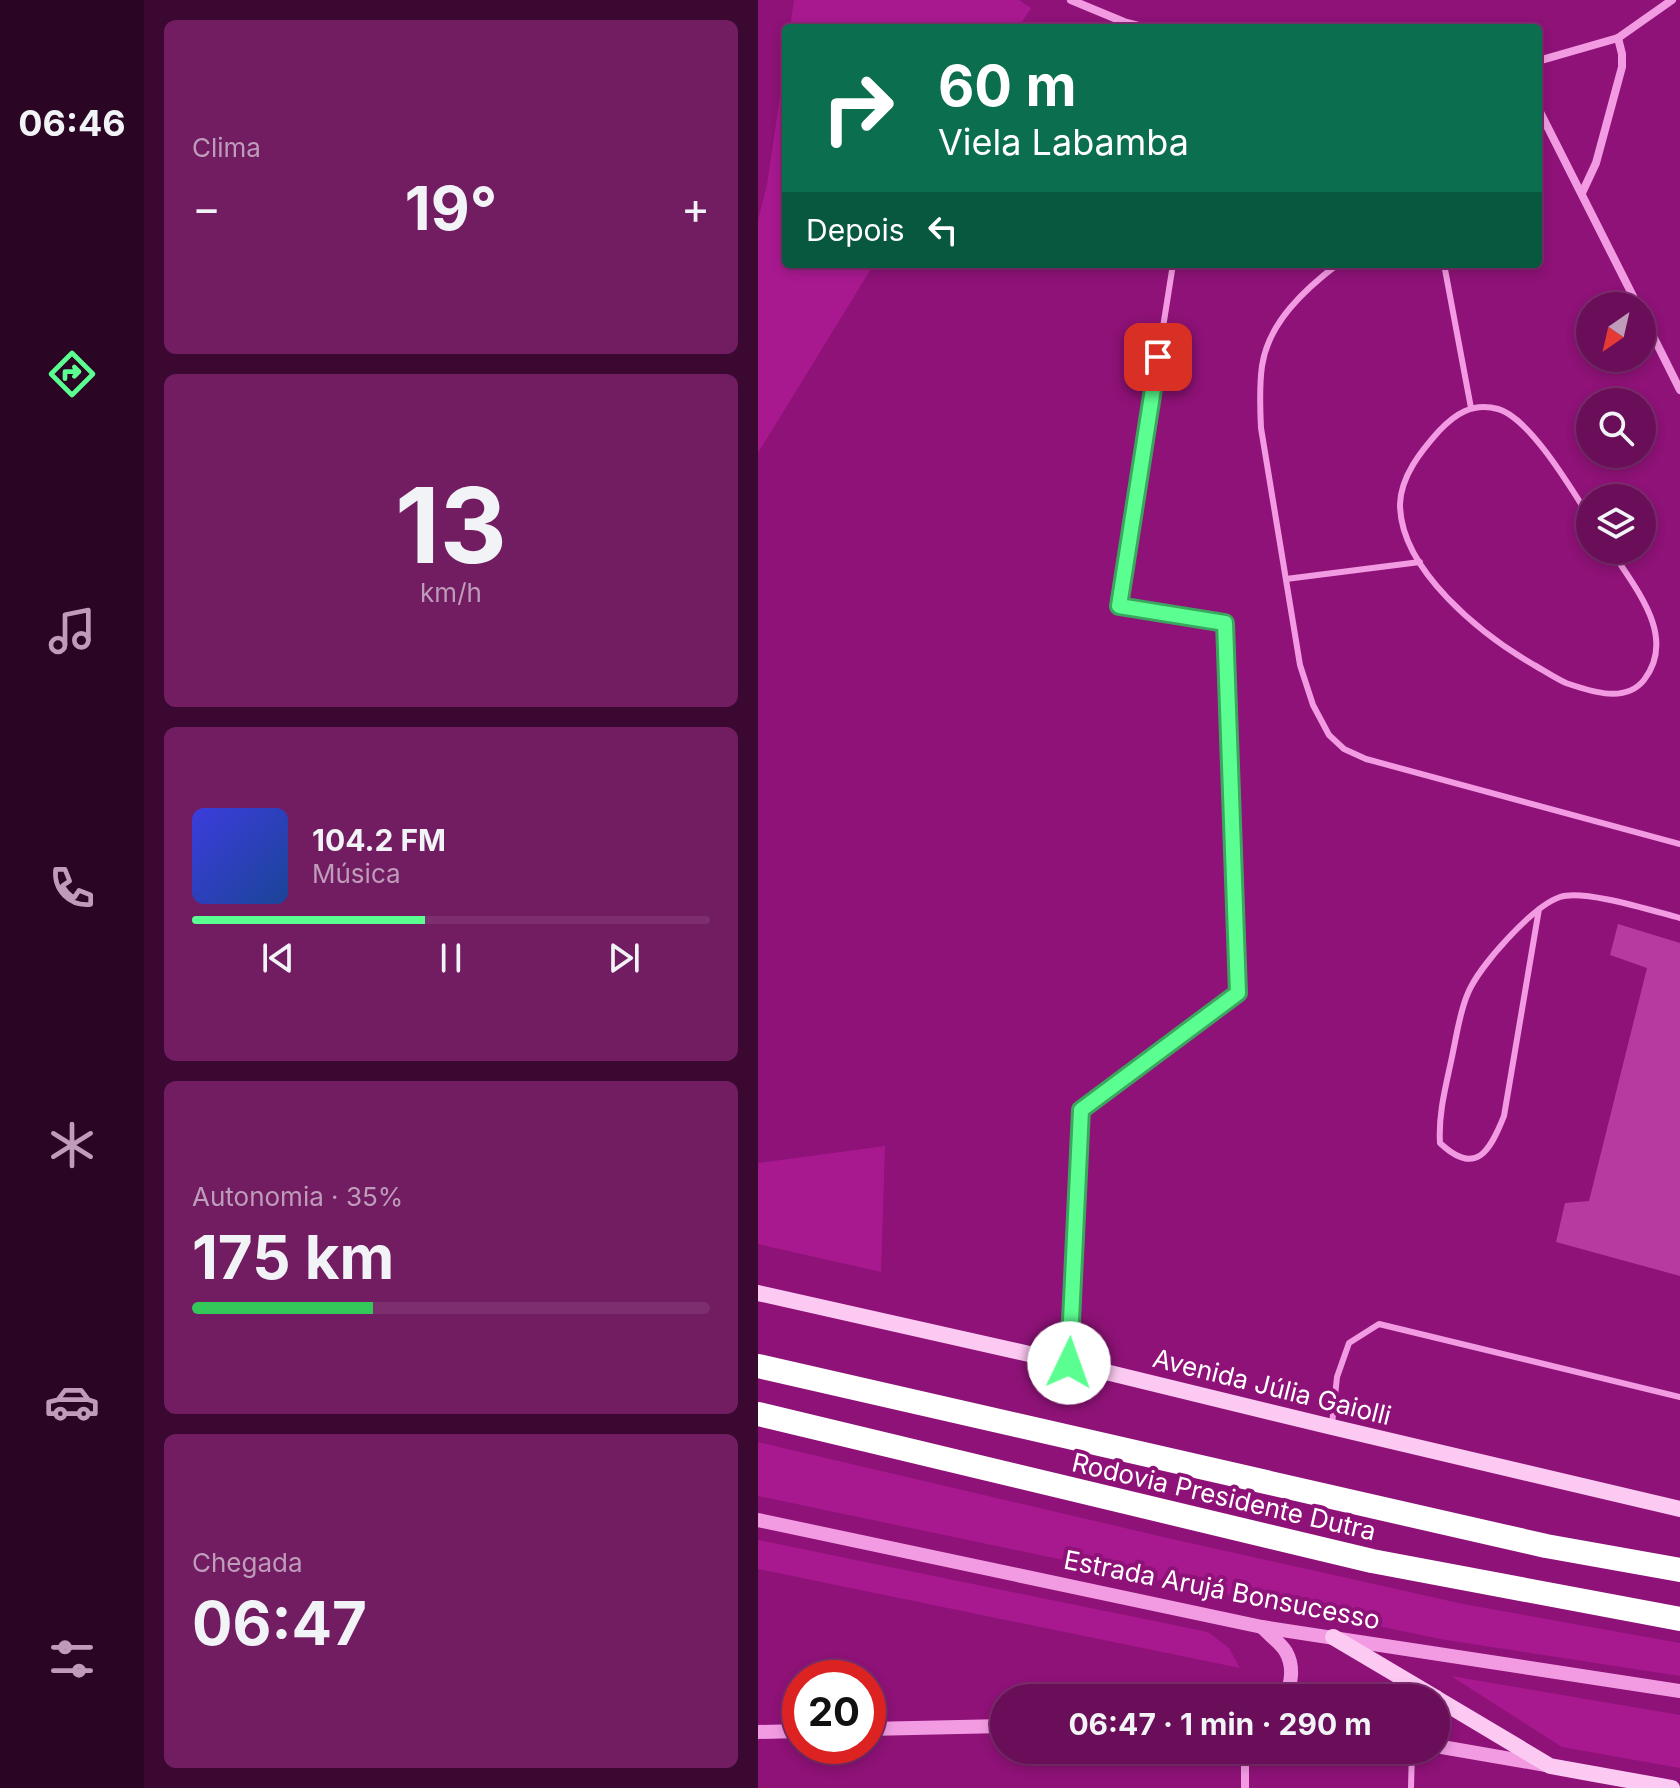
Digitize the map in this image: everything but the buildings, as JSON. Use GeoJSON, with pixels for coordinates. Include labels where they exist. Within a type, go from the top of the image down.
{"type":"FeatureCollection","features":[{"type":"Feature","properties":{"kind":"highway","name":"Rodovia Presidente Dutra"},"geometry":{"type":"LineString","coordinates":[[758,1366],[1546,1546],[1680,1570]]}},
{"type":"Feature","properties":{"kind":"highway","name":"Rodovia Presidente Dutra"},"geometry":{"type":"LineString","coordinates":[[758,1414],[1372,1561],[1680,1619]]}},
{"type":"Feature","properties":{"kind":"main road","name":"Avenida Júlia Gaiolli"},"geometry":{"type":"LineString","coordinates":[[758,1293],[1069,1363],[1680,1509]]}},
{"type":"Feature","properties":{"kind":"main road"},"geometry":{"type":"LineString","coordinates":[[1333,1637],[1412,1684]]}},
{"type":"Feature","properties":{"kind":"main road"},"geometry":{"type":"LineString","coordinates":[[1450,1706],[1550,1766],[1672,1788]]}},
{"type":"Feature","properties":{"kind":"street"},"geometry":{"type":"LineString","coordinates":[[1071,0],[1132,24]]}},
{"type":"Feature","properties":{"kind":"street"},"geometry":{"type":"LineString","coordinates":[[1542,60],[1618,38],[1672,0]]}},
{"type":"Feature","properties":{"kind":"street"},"geometry":{"type":"LineString","coordinates":[[1582,193],[1596,163],[1622,67],[1618,38]]}},
{"type":"Feature","properties":{"kind":"street"},"geometry":{"type":"LineString","coordinates":[[1542,116],[1631,292]]}},
{"type":"Feature","properties":{"kind":"street"},"geometry":{"type":"LineString","coordinates":[[1656,342],[1680,390]]}},
{"type":"Feature","properties":{"kind":"street","name":"Estrada Arujá Bonsucesso"},"geometry":{"type":"LineString","coordinates":[[758,1520],[1262,1627],[1680,1691]]}},
{"type":"Feature","properties":{"kind":"street"},"geometry":{"type":"LineString","coordinates":[[1262,1627],[1286,1652],[1292,1672],[1290,1684]]}},
{"type":"Feature","properties":{"kind":"street"},"geometry":{"type":"LineString","coordinates":[[886,1729],[990,1726]]}},
{"type":"Feature","properties":{"kind":"street"},"geometry":{"type":"LineString","coordinates":[[758,1732],[782,1731]]}},
{"type":"Feature","properties":{"kind":"street"},"geometry":{"type":"LineString","coordinates":[[1450,1748],[1550,1766]]}},
{"type":"Feature","properties":{"kind":"street"},"geometry":{"type":"LineString","coordinates":[[1245,1764],[1245,1788]]}},
{"type":"Feature","properties":{"kind":"lane"},"geometry":{"type":"LineString","coordinates":[[1069,1363],[1081,1110],[1238,993],[1225,623],[1119,606],[1172,268]]}},
{"type":"Feature","properties":{"kind":"lane"},"geometry":{"type":"LineString","coordinates":[[1333,268],[1312,285],[1282,319],[1262,363],[1259,394],[1261,428],[1300,665],[1313,705],[1329,735],[1344,749],[1366,759],[1680,844]]}},
{"type":"Feature","properties":{"kind":"lane"},"geometry":{"type":"LineString","coordinates":[[1445,268],[1471,408]]}},
{"type":"Feature","properties":{"kind":"lane"},"geometry":{"type":"LineString","coordinates":[[1576,496],[1525,426],[1499,409],[1471,408],[1451,418],[1422,451],[1406,478],[1400,501],[1402,527],[1420,562],[1445,598],[1469,619],[1515,654],[1559,680],[1592,692],[1618,694],[1639,686],[1651,671],[1657,653],[1649,609],[1620,564]]}},
{"type":"Feature","properties":{"kind":"lane"},"geometry":{"type":"LineString","coordinates":[[1286,579],[1420,562]]}},
{"type":"Feature","properties":{"kind":"lane"},"geometry":{"type":"LineString","coordinates":[[1539,909],[1504,1116],[1494,1140],[1481,1156],[1469,1159],[1452,1154],[1440,1143],[1439,1124],[1460,1017],[1468,992],[1484,967],[1520,926],[1539,909],[1561,896],[1588,896],[1680,918]]}},
{"type":"Feature","properties":{"kind":"lane"},"geometry":{"type":"LineString","coordinates":[[1332,1427],[1337,1377],[1349,1343],[1379,1324],[1680,1397]]}},
{"type":"Feature","properties":{"kind":"lane"},"geometry":{"type":"LineString","coordinates":[[1411,1788],[1412,1764]]}},
{"type":"Feature","properties":{"kind":"shaded area"},"geometry":{"type":"Polygon","coordinates":[[[794,0],[1019,0],[1031,8],[1021,24],[791,24],[794,0]]]}},
{"type":"Feature","properties":{"kind":"shaded area"},"geometry":{"type":"Polygon","coordinates":[[[782,83],[782,268],[872,268],[758,453],[758,220],[767,185],[782,83]]]}},
{"type":"Feature","properties":{"kind":"shaded area"},"geometry":{"type":"Polygon","coordinates":[[[885,1146],[881,1272],[758,1244],[758,1163],[885,1146]]]}},
{"type":"Feature","properties":{"kind":"shaded area"},"geometry":{"type":"Polygon","coordinates":[[[758,1442],[1463,1604],[1680,1643],[1680,1676],[1440,1639],[758,1496],[758,1442]]]}},
{"type":"Feature","properties":{"kind":"shaded area"},"geometry":{"type":"Polygon","coordinates":[[[758,1540],[1208,1632],[1229,1648],[1240,1668],[758,1569],[758,1540]]]}},
{"type":"Feature","properties":{"kind":"shaded area"},"geometry":{"type":"Polygon","coordinates":[[[1451,1676],[1680,1715],[1680,1768],[1562,1747],[1451,1676]]]}},
{"type":"Feature","properties":{"kind":"route"},"geometry":{"type":"LineString","coordinates":[[1069,1363],[1081,1110],[1238,993],[1225,623],[1119,606],[1158,357]]}}]}
